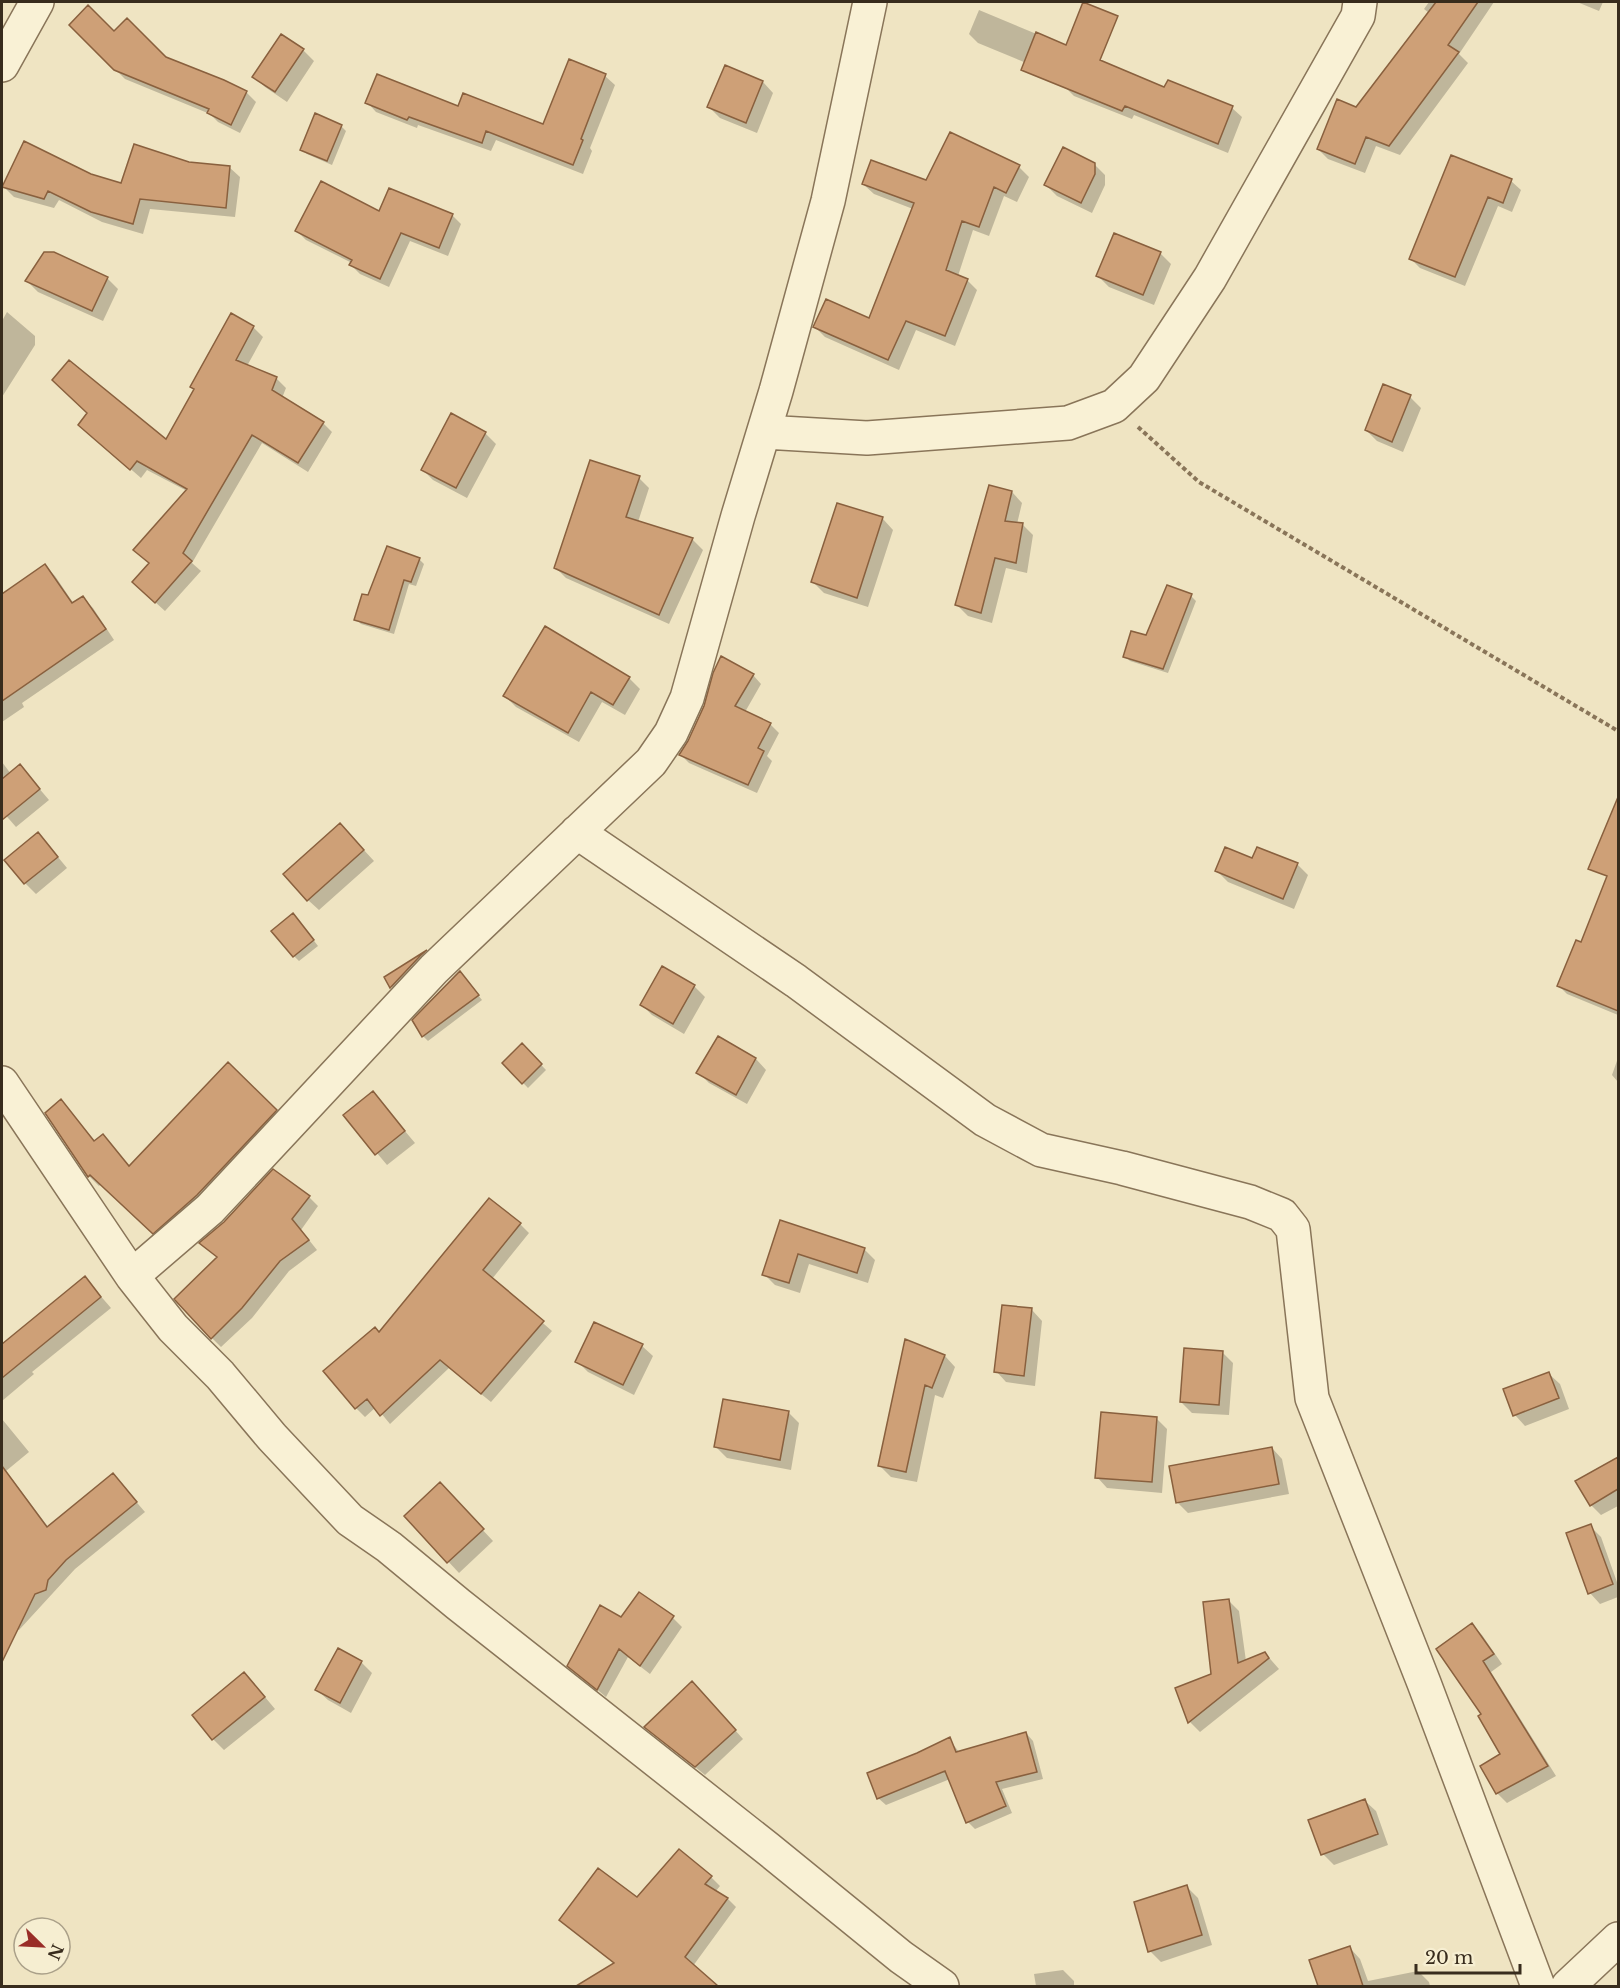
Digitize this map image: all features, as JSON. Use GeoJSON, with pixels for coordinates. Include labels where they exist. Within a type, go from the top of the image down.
{"type":"FeatureCollection","features":[{"type":"Feature","properties":{"kind":"street"},"geometry":{"type":"LineString","coordinates":[[2,65],[37,2]]}},
{"type":"Feature","properties":{"kind":"street"},"geometry":{"type":"LineString","coordinates":[[132,1276],[210,1209],[434,969],[651,762],[671,733],[687,698],[828,201],[870,2]]}},
{"type":"Feature","properties":{"kind":"street"},"geometry":{"type":"LineString","coordinates":[[764,432],[867,438],[1056,424],[1068,423],[1114,406],[1144,378],[1210,278],[1358,16],[1360,2]]}},
{"type":"Feature","properties":{"kind":"street"},"geometry":{"type":"LineString","coordinates":[[577,832],[796,981],[985,1120],[1041,1150],[1122,1168],[1227,1196],[1282,1215],[1293,1229],[1312,1398],[1424,1683],[1538,1986]]}},
{"type":"Feature","properties":{"kind":"street"},"geometry":{"type":"LineString","coordinates":[[2,1083],[132,1276],[173,1329],[220,1375],[272,1437],[350,1520],[389,1547],[901,1957],[942,1986]]}},
{"type":"Feature","properties":{"kind":"street"},"geometry":{"type":"LineString","coordinates":[[1568,1986],[1618,1939]]}},
{"type":"Feature","properties":{"kind":"path"},"geometry":{"type":"LineString","coordinates":[[1114,406],[1199,482],[1618,731]]}},
{"type":"Feature","properties":{"kind":"building"},"geometry":{"type":"Polygon","coordinates":[[[1083,2],[1118,16],[1100,60],[1164,87],[1168,80],[1233,106],[1218,144],[1125,106],[1122,111],[1021,70],[1036,32],[1066,45],[1083,2]]]}},
{"type":"Feature","properties":{"kind":"building"},"geometry":{"type":"Polygon","coordinates":[[[1436,2],[1478,2],[1448,45],[1459,52],[1389,146],[1366,137],[1355,164],[1317,149],[1337,99],[1356,107],[1436,2]]]}},
{"type":"Feature","properties":{"kind":"building"},"geometry":{"type":"Polygon","coordinates":[[[88,5],[114,31],[127,18],[166,57],[247,91],[231,125],[207,113],[209,109],[114,70],[69,25],[88,5]]]}},
{"type":"Feature","properties":{"kind":"building"},"geometry":{"type":"Polygon","coordinates":[[[281,34],[304,49],[275,92],[252,77],[281,34]]]}},
{"type":"Feature","properties":{"kind":"building"},"geometry":{"type":"Polygon","coordinates":[[[569,59],[606,74],[573,165],[486,131],[482,143],[409,117],[407,120],[365,103],[377,74],[458,106],[463,93],[543,124],[569,59]]]}},
{"type":"Feature","properties":{"kind":"building"},"geometry":{"type":"Polygon","coordinates":[[[725,65],[763,81],[746,123],[707,107],[725,65]]]}},
{"type":"Feature","properties":{"kind":"building"},"geometry":{"type":"Polygon","coordinates":[[[315,113],[342,125],[327,161],[300,150],[315,113]]]}},
{"type":"Feature","properties":{"kind":"building"},"geometry":{"type":"Polygon","coordinates":[[[950,132],[1020,165],[1006,193],[994,187],[979,227],[962,221],[946,270],[968,279],[945,336],[906,321],[888,360],[813,327],[826,299],[869,318],[914,203],[862,184],[871,160],[926,180],[950,132]]]}},
{"type":"Feature","properties":{"kind":"building"},"geometry":{"type":"Polygon","coordinates":[[[24,141],[91,174],[121,183],[134,144],[189,162],[230,166],[226,208],[140,199],[133,224],[91,212],[48,191],[44,199],[2,187],[24,141]]]}},
{"type":"Feature","properties":{"kind":"building"},"geometry":{"type":"Polygon","coordinates":[[[1063,147],[1095,163],[1095,174],[1081,203],[1044,185],[1063,147]]]}},
{"type":"Feature","properties":{"kind":"building"},"geometry":{"type":"Polygon","coordinates":[[[1451,155],[1512,179],[1503,203],[1488,197],[1455,277],[1409,259],[1451,155]]]}},
{"type":"Feature","properties":{"kind":"building"},"geometry":{"type":"Polygon","coordinates":[[[321,181],[379,211],[389,188],[453,214],[439,248],[401,233],[380,279],[349,265],[352,260],[295,231],[321,181]]]}},
{"type":"Feature","properties":{"kind":"building"},"geometry":{"type":"Polygon","coordinates":[[[1114,233],[1161,252],[1143,295],[1096,276],[1114,233]]]}},
{"type":"Feature","properties":{"kind":"building"},"geometry":{"type":"Polygon","coordinates":[[[44,252],[54,252],[108,277],[92,311],[25,281],[44,252]]]}},
{"type":"Feature","properties":{"kind":"building"},"geometry":{"type":"Polygon","coordinates":[[[231,313],[254,326],[236,360],[277,377],[272,390],[324,422],[298,463],[252,435],[183,553],[192,561],[155,603],[132,582],[149,563],[133,550],[187,489],[137,461],[130,470],[78,425],[87,413],[52,380],[69,360],[166,439],[194,389],[190,387],[231,313]]]}},
{"type":"Feature","properties":{"kind":"building"},"geometry":{"type":"Polygon","coordinates":[[[1383,384],[1411,395],[1392,442],[1365,430],[1383,384]]]}},
{"type":"Feature","properties":{"kind":"building"},"geometry":{"type":"Polygon","coordinates":[[[451,413],[486,432],[456,488],[421,470],[451,413]]]}},
{"type":"Feature","properties":{"kind":"building"},"geometry":{"type":"Polygon","coordinates":[[[590,460],[640,476],[626,517],[693,538],[659,615],[554,568],[590,460]]]}},
{"type":"Feature","properties":{"kind":"building"},"geometry":{"type":"Polygon","coordinates":[[[989,485],[1012,491],[1005,521],[1023,523],[1016,563],[995,558],[981,613],[955,605],[989,485]]]}},
{"type":"Feature","properties":{"kind":"building"},"geometry":{"type":"Polygon","coordinates":[[[837,503],[883,517],[857,598],[811,582],[837,503]]]}},
{"type":"Feature","properties":{"kind":"building"},"geometry":{"type":"Polygon","coordinates":[[[387,546],[420,558],[411,582],[404,580],[389,630],[354,620],[362,594],[368,595],[387,546]]]}},
{"type":"Feature","properties":{"kind":"building"},"geometry":{"type":"Polygon","coordinates":[[[45,564],[72,603],[83,596],[106,629],[2,701],[2,594],[45,564]]]}},
{"type":"Feature","properties":{"kind":"building"},"geometry":{"type":"Polygon","coordinates":[[[1167,585],[1192,594],[1163,669],[1123,657],[1131,631],[1146,635],[1167,585]]]}},
{"type":"Feature","properties":{"kind":"building"},"geometry":{"type":"Polygon","coordinates":[[[545,626],[630,677],[613,705],[591,692],[568,733],[503,696],[545,626]]]}},
{"type":"Feature","properties":{"kind":"building"},"geometry":{"type":"Polygon","coordinates":[[[721,656],[754,674],[735,706],[771,723],[758,748],[764,751],[748,785],[679,755],[704,706],[713,673],[721,656]]]}},
{"type":"Feature","properties":{"kind":"building"},"geometry":{"type":"Polygon","coordinates":[[[20,764],[40,789],[2,820],[2,779],[20,764]]]}},
{"type":"Feature","properties":{"kind":"building"},"geometry":{"type":"Polygon","coordinates":[[[1618,797],[1618,1011],[1557,986],[1576,940],[1581,942],[1607,876],[1588,869],[1618,797]]]}},
{"type":"Feature","properties":{"kind":"building"},"geometry":{"type":"Polygon","coordinates":[[[340,823],[364,850],[307,901],[283,874],[340,823]]]}},
{"type":"Feature","properties":{"kind":"building"},"geometry":{"type":"Polygon","coordinates":[[[38,832],[58,857],[24,884],[4,860],[38,832]]]}},
{"type":"Feature","properties":{"kind":"building"},"geometry":{"type":"Polygon","coordinates":[[[1225,847],[1252,858],[1257,847],[1298,863],[1283,899],[1215,871],[1225,847]]]}},
{"type":"Feature","properties":{"kind":"building"},"geometry":{"type":"Polygon","coordinates":[[[293,913],[314,940],[293,957],[271,931],[293,913]]]}},
{"type":"Feature","properties":{"kind":"building"},"geometry":{"type":"Polygon","coordinates":[[[427,950],[420,956],[390,988],[384,977],[427,950]]]}},
{"type":"Feature","properties":{"kind":"building"},"geometry":{"type":"Polygon","coordinates":[[[662,966],[695,985],[673,1024],[640,1005],[662,966]]]}},
{"type":"Feature","properties":{"kind":"building"},"geometry":{"type":"Polygon","coordinates":[[[460,971],[479,995],[422,1037],[412,1020],[460,971]]]}},
{"type":"Feature","properties":{"kind":"building"},"geometry":{"type":"Polygon","coordinates":[[[718,1036],[756,1058],[736,1095],[696,1073],[718,1036]]]}},
{"type":"Feature","properties":{"kind":"building"},"geometry":{"type":"Polygon","coordinates":[[[522,1043],[542,1064],[522,1084],[502,1063],[522,1043]]]}},
{"type":"Feature","properties":{"kind":"building"},"geometry":{"type":"Polygon","coordinates":[[[228,1062],[277,1110],[197,1195],[153,1234],[90,1175],[88,1177],[45,1113],[61,1099],[94,1141],[103,1134],[129,1166],[228,1062]]]}},
{"type":"Feature","properties":{"kind":"building"},"geometry":{"type":"Polygon","coordinates":[[[373,1091],[405,1131],[375,1155],[343,1115],[373,1091]]]}},
{"type":"Feature","properties":{"kind":"building"},"geometry":{"type":"Polygon","coordinates":[[[273,1169],[310,1196],[292,1219],[309,1240],[280,1261],[242,1308],[211,1339],[174,1299],[217,1257],[199,1243],[224,1222],[273,1169]]]}},
{"type":"Feature","properties":{"kind":"building"},"geometry":{"type":"Polygon","coordinates":[[[489,1198],[521,1223],[483,1270],[544,1321],[481,1394],[440,1360],[380,1416],[367,1399],[355,1409],[323,1371],[375,1327],[379,1332],[489,1198]]]}},
{"type":"Feature","properties":{"kind":"building"},"geometry":{"type":"Polygon","coordinates":[[[780,1220],[865,1248],[857,1273],[798,1254],[789,1283],[762,1275],[780,1220]]]}},
{"type":"Feature","properties":{"kind":"building"},"geometry":{"type":"Polygon","coordinates":[[[85,1276],[101,1297],[2,1378],[2,1344],[85,1276]]]}},
{"type":"Feature","properties":{"kind":"building"},"geometry":{"type":"Polygon","coordinates":[[[1002,1305],[1032,1308],[1024,1376],[994,1372],[1002,1305]]]}},
{"type":"Feature","properties":{"kind":"building"},"geometry":{"type":"Polygon","coordinates":[[[594,1322],[643,1344],[623,1385],[575,1362],[594,1322]]]}},
{"type":"Feature","properties":{"kind":"building"},"geometry":{"type":"Polygon","coordinates":[[[905,1339],[945,1355],[932,1388],[925,1385],[906,1472],[878,1466],[905,1339]]]}},
{"type":"Feature","properties":{"kind":"building"},"geometry":{"type":"Polygon","coordinates":[[[1184,1348],[1223,1351],[1219,1405],[1180,1402],[1184,1348]]]}},
{"type":"Feature","properties":{"kind":"building"},"geometry":{"type":"Polygon","coordinates":[[[1549,1372],[1559,1398],[1513,1416],[1503,1389],[1549,1372]]]}},
{"type":"Feature","properties":{"kind":"building"},"geometry":{"type":"Polygon","coordinates":[[[723,1399],[789,1411],[780,1460],[714,1447],[723,1399]]]}},
{"type":"Feature","properties":{"kind":"building"},"geometry":{"type":"Polygon","coordinates":[[[1101,1412],[1157,1417],[1152,1482],[1095,1478],[1101,1412]]]}},
{"type":"Feature","properties":{"kind":"building"},"geometry":{"type":"Polygon","coordinates":[[[1272,1447],[1279,1484],[1176,1503],[1169,1466],[1272,1447]]]}},
{"type":"Feature","properties":{"kind":"building"},"geometry":{"type":"Polygon","coordinates":[[[1618,1457],[1618,1489],[1590,1506],[1575,1481],[1618,1457]]]}},
{"type":"Feature","properties":{"kind":"building"},"geometry":{"type":"Polygon","coordinates":[[[2,1466],[47,1527],[113,1473],[137,1502],[66,1560],[48,1580],[46,1590],[35,1594],[2,1662],[2,1466]]]}},
{"type":"Feature","properties":{"kind":"building"},"geometry":{"type":"Polygon","coordinates":[[[440,1482],[484,1529],[447,1563],[404,1516],[440,1482]]]}},
{"type":"Feature","properties":{"kind":"building"},"geometry":{"type":"Polygon","coordinates":[[[1591,1524],[1613,1584],[1588,1594],[1566,1533],[1591,1524]]]}},
{"type":"Feature","properties":{"kind":"building"},"geometry":{"type":"Polygon","coordinates":[[[639,1592],[674,1616],[640,1666],[619,1649],[597,1690],[567,1666],[600,1605],[621,1617],[639,1592]]]}},
{"type":"Feature","properties":{"kind":"building"},"geometry":{"type":"Polygon","coordinates":[[[1229,1599],[1238,1663],[1265,1652],[1269,1658],[1188,1723],[1175,1688],[1211,1674],[1203,1602],[1229,1599]]]}},
{"type":"Feature","properties":{"kind":"building"},"geometry":{"type":"Polygon","coordinates":[[[1472,1623],[1494,1654],[1483,1661],[1548,1766],[1496,1794],[1480,1766],[1500,1754],[1478,1716],[1481,1714],[1436,1649],[1472,1623]]]}},
{"type":"Feature","properties":{"kind":"building"},"geometry":{"type":"Polygon","coordinates":[[[338,1648],[362,1661],[340,1703],[315,1690],[338,1648]]]}},
{"type":"Feature","properties":{"kind":"building"},"geometry":{"type":"Polygon","coordinates":[[[244,1672],[265,1697],[212,1740],[192,1715],[244,1672]]]}},
{"type":"Feature","properties":{"kind":"building"},"geometry":{"type":"Polygon","coordinates":[[[692,1681],[736,1730],[695,1767],[644,1727],[692,1681]]]}},
{"type":"Feature","properties":{"kind":"building"},"geometry":{"type":"Polygon","coordinates":[[[1026,1732],[1037,1772],[996,1782],[1006,1806],[966,1823],[945,1771],[877,1799],[867,1773],[950,1737],[956,1752],[1026,1732]]]}},
{"type":"Feature","properties":{"kind":"building"},"geometry":{"type":"Polygon","coordinates":[[[1365,1799],[1378,1834],[1321,1855],[1308,1820],[1365,1799]]]}},
{"type":"Feature","properties":{"kind":"building"},"geometry":{"type":"Polygon","coordinates":[[[679,1849],[712,1876],[705,1884],[728,1898],[685,1957],[718,1986],[576,1986],[614,1963],[559,1920],[598,1868],[637,1897],[679,1849]]]}},
{"type":"Feature","properties":{"kind":"building"},"geometry":{"type":"Polygon","coordinates":[[[1187,1885],[1202,1935],[1148,1952],[1134,1902],[1187,1885]]]}},
{"type":"Feature","properties":{"kind":"building"},"geometry":{"type":"Polygon","coordinates":[[[1350,1946],[1363,1986],[1318,1986],[1309,1960],[1350,1946]]]}}]}
